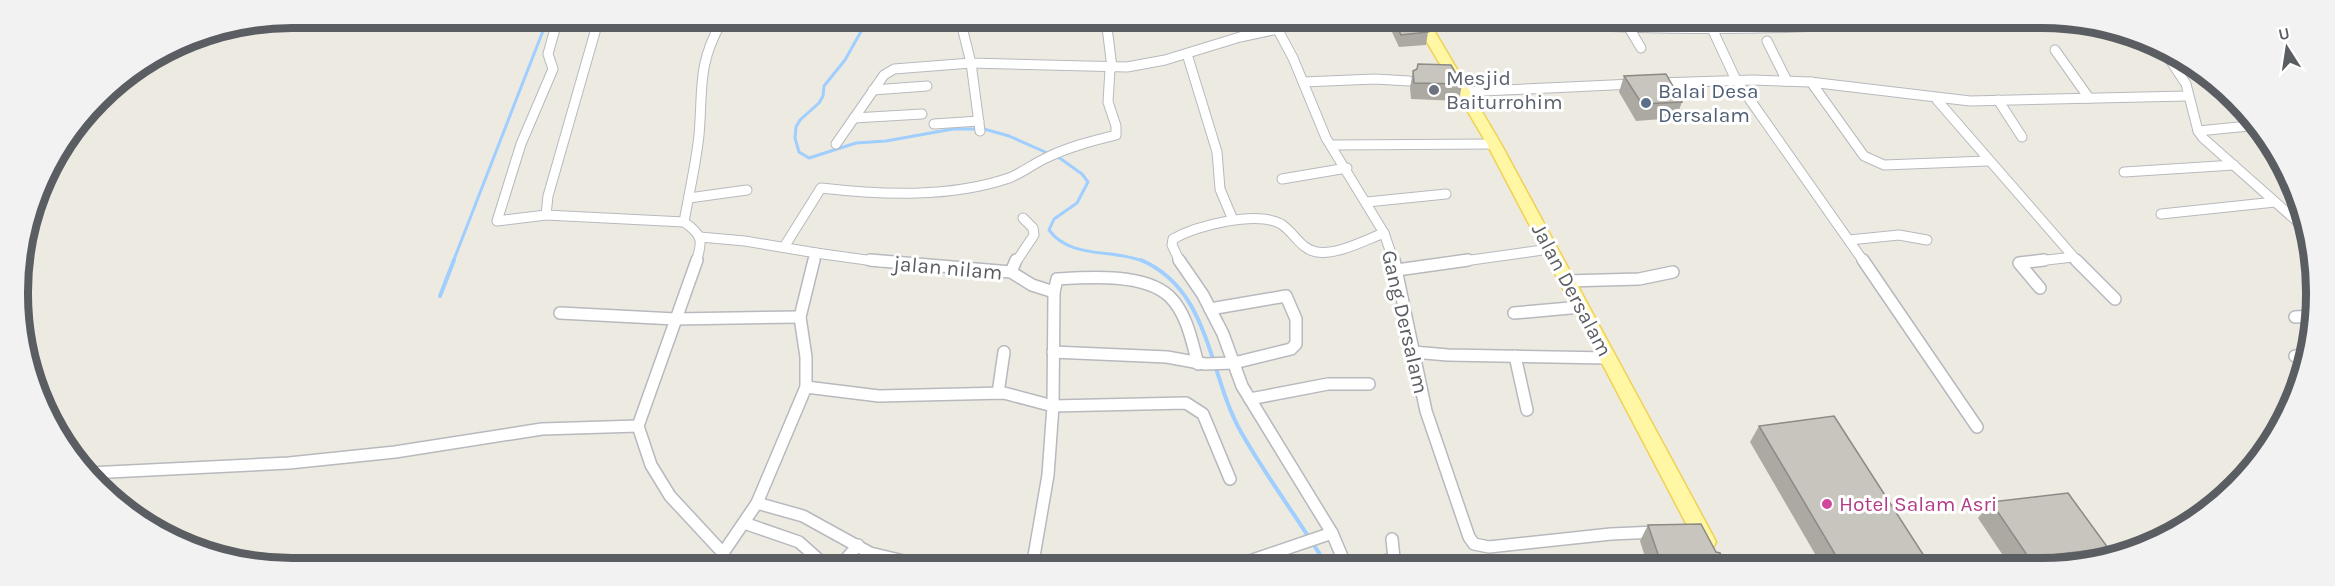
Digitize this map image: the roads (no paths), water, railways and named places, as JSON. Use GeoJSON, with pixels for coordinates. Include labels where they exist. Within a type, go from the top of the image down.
{"type":"FeatureCollection","features":[{"type":"Feature","properties":{"kind":"main road","name":"Jalan Dersalam"},"geometry":{"type":"LineString","coordinates":[[1423,28],[1494,144],[1608,358],[1695,531],[1714,557]]}},
{"type":"Feature","properties":{"kind":"street"},"geometry":{"type":"LineString","coordinates":[[555,28],[548,54],[553,69],[527,124],[509,175],[497,221],[546,215],[684,222],[700,237],[702,245],[638,426],[645,455],[662,486],[686,518],[723,553]]}},
{"type":"Feature","properties":{"kind":"street"},"geometry":{"type":"LineString","coordinates":[[546,215],[548,196],[596,28]]}},
{"type":"Feature","properties":{"kind":"street"},"geometry":{"type":"LineString","coordinates":[[684,222],[699,135],[700,85],[710,42],[718,28]]}},
{"type":"Feature","properties":{"kind":"street"},"geometry":{"type":"LineString","coordinates":[[934,124],[980,126],[971,63],[962,28]]}},
{"type":"Feature","properties":{"kind":"street"},"geometry":{"type":"LineString","coordinates":[[784,247],[821,188],[864,193],[952,192],[983,187],[1011,177],[1047,157],[1083,142],[1116,135],[1116,126],[1108,102],[1111,68],[1107,28]]}},
{"type":"Feature","properties":{"kind":"street"},"geometry":{"type":"LineString","coordinates":[[836,144],[884,75],[894,69],[971,63],[1024,62],[1111,68],[1187,54],[1263,28]]}},
{"type":"Feature","properties":{"kind":"street","name":"Gang Dersalam"},"geometry":{"type":"LineString","coordinates":[[1277,28],[1331,145],[1347,168],[1384,233],[1397,270],[1426,411],[1469,537],[1474,544],[1489,547],[1611,534],[1667,532]]}},
{"type":"Feature","properties":{"kind":"street"},"geometry":{"type":"LineString","coordinates":[[1629,28],[1641,48]]}},
{"type":"Feature","properties":{"kind":"street"},"geometry":{"type":"LineString","coordinates":[[1710,28],[1736,80],[1977,427]]}},
{"type":"Feature","properties":{"kind":"street"},"geometry":{"type":"LineString","coordinates":[[1767,41],[1787,81]]}},
{"type":"Feature","properties":{"kind":"street"},"geometry":{"type":"LineString","coordinates":[[2055,50],[2073,71],[2074,78],[2089,98]]}},
{"type":"Feature","properties":{"kind":"street"},"geometry":{"type":"LineString","coordinates":[[1187,54],[1217,153],[1220,189],[1233,220]]}},
{"type":"Feature","properties":{"kind":"street"},"geometry":{"type":"LineString","coordinates":[[2172,63],[2186,84],[2187,96],[2198,131],[2295,220]]}},
{"type":"Feature","properties":{"kind":"street"},"geometry":{"type":"LineString","coordinates":[[1303,82],[1350,79],[1409,81]]}},
{"type":"Feature","properties":{"kind":"street"},"geometry":{"type":"LineString","coordinates":[[1653,83],[1736,80],[1811,82],[1936,100],[2187,96]]}},
{"type":"Feature","properties":{"kind":"street"},"geometry":{"type":"LineString","coordinates":[[1811,82],[1864,156],[1874,162],[1884,165],[1987,161]]}},
{"type":"Feature","properties":{"kind":"street"},"geometry":{"type":"LineString","coordinates":[[1458,86],[1641,84]]}},
{"type":"Feature","properties":{"kind":"street"},"geometry":{"type":"LineString","coordinates":[[873,90],[927,86]]}},
{"type":"Feature","properties":{"kind":"street"},"geometry":{"type":"LineString","coordinates":[[1936,100],[1987,161],[2115,299]]}},
{"type":"Feature","properties":{"kind":"street"},"geometry":{"type":"LineString","coordinates":[[1998,100],[2022,136]]}},
{"type":"Feature","properties":{"kind":"street"},"geometry":{"type":"LineString","coordinates":[[854,118],[922,114]]}},
{"type":"Feature","properties":{"kind":"street"},"geometry":{"type":"LineString","coordinates":[[2198,131],[2248,127]]}},
{"type":"Feature","properties":{"kind":"street"},"geometry":{"type":"LineString","coordinates":[[1331,145],[1494,144]]}},
{"type":"Feature","properties":{"kind":"street"},"geometry":{"type":"LineString","coordinates":[[2124,172],[2234,165]]}},
{"type":"Feature","properties":{"kind":"street"},"geometry":{"type":"LineString","coordinates":[[1282,179],[1347,168]]}},
{"type":"Feature","properties":{"kind":"street"},"geometry":{"type":"LineString","coordinates":[[689,198],[747,190]]}},
{"type":"Feature","properties":{"kind":"street"},"geometry":{"type":"LineString","coordinates":[[1366,202],[1446,194]]}},
{"type":"Feature","properties":{"kind":"street"},"geometry":{"type":"LineString","coordinates":[[2161,214],[2275,202]]}},
{"type":"Feature","properties":{"kind":"street"},"geometry":{"type":"LineString","coordinates":[[2289,214],[2294,213]]}},
{"type":"Feature","properties":{"kind":"street"},"geometry":{"type":"LineString","coordinates":[[1011,272],[1034,235],[1033,228],[1023,218]]}},
{"type":"Feature","properties":{"kind":"street"},"geometry":{"type":"LineString","coordinates":[[1340,558],[1324,536],[1242,386],[1223,334],[1210,309],[1177,258],[1172,245],[1173,239],[1180,233],[1233,220],[1277,222],[1286,227],[1306,248],[1321,252],[1384,233]]}},
{"type":"Feature","properties":{"kind":"street"},"geometry":{"type":"LineString","coordinates":[[1849,240],[1898,235],[1917,236],[1927,240]]}},
{"type":"Feature","properties":{"kind":"street","name":"jalan nilam"},"geometry":{"type":"LineString","coordinates":[[700,237],[883,262],[972,267],[1011,272],[1032,285],[1054,292]]}},
{"type":"Feature","properties":{"kind":"street"},"geometry":{"type":"LineString","coordinates":[[1397,270],[1550,249]]}},
{"type":"Feature","properties":{"kind":"street"},"geometry":{"type":"LineString","coordinates":[[721,558],[757,503],[806,387],[806,357],[801,317],[816,253]]}},
{"type":"Feature","properties":{"kind":"street"},"geometry":{"type":"LineString","coordinates":[[2040,288],[2019,263],[2073,256]]}},
{"type":"Feature","properties":{"kind":"street"},"geometry":{"type":"LineString","coordinates":[[1567,281],[1645,279],[1665,276],[1673,272]]}},
{"type":"Feature","properties":{"kind":"street"},"geometry":{"type":"LineString","coordinates":[[1034,558],[1048,475],[1053,406],[1054,292],[1057,279],[1088,277],[1135,281],[1154,286],[1169,296],[1181,315],[1201,364]]}},
{"type":"Feature","properties":{"kind":"street"},"geometry":{"type":"LineString","coordinates":[[1053,352],[1167,357],[1201,364],[1221,364],[1234,363],[1293,348],[1297,339],[1297,330],[1289,299],[1286,296],[1280,295],[1210,309]]}},
{"type":"Feature","properties":{"kind":"street"},"geometry":{"type":"LineString","coordinates":[[1514,313],[1581,307]]}},
{"type":"Feature","properties":{"kind":"street"},"geometry":{"type":"LineString","coordinates":[[560,313],[675,319],[801,317]]}},
{"type":"Feature","properties":{"kind":"street"},"geometry":{"type":"LineString","coordinates":[[2295,317],[2305,316]]}},
{"type":"Feature","properties":{"kind":"street"},"geometry":{"type":"LineString","coordinates":[[998,393],[1004,352]]}},
{"type":"Feature","properties":{"kind":"street"},"geometry":{"type":"LineString","coordinates":[[1413,352],[1448,355],[1608,358]]}},
{"type":"Feature","properties":{"kind":"street"},"geometry":{"type":"LineString","coordinates":[[1515,356],[1527,410]]}},
{"type":"Feature","properties":{"kind":"street"},"geometry":{"type":"LineString","coordinates":[[1250,399],[1328,384],[1369,384]]}},
{"type":"Feature","properties":{"kind":"street"},"geometry":{"type":"LineString","coordinates":[[806,387],[879,396],[998,393],[1053,406],[1186,403],[1203,414],[1230,479]]}},
{"type":"Feature","properties":{"kind":"street"},"geometry":{"type":"LineString","coordinates":[[99,472],[289,463],[395,452],[538,430],[638,426]]}},
{"type":"Feature","properties":{"kind":"street"},"geometry":{"type":"LineString","coordinates":[[757,503],[803,516],[870,552],[893,558]]}},
{"type":"Feature","properties":{"kind":"street"},"geometry":{"type":"LineString","coordinates":[[744,523],[799,543],[817,558]]}},
{"type":"Feature","properties":{"kind":"street"},"geometry":{"type":"LineString","coordinates":[[1259,558],[1324,536]]}},
{"type":"Feature","properties":{"kind":"street"},"geometry":{"type":"LineString","coordinates":[[1392,539],[1394,558]]}},
{"type":"Feature","properties":{"kind":"street"},"geometry":{"type":"LineString","coordinates":[[847,558],[858,545]]}},
{"type":"Feature","properties":{"kind":"waterway"},"geometry":{"type":"LineString","coordinates":[[453,262],[544,28]]}},
{"type":"Feature","properties":{"kind":"waterway"},"geometry":{"type":"LineString","coordinates":[[863,28],[845,60],[824,86],[823,96],[819,103],[800,120],[796,127],[795,138],[799,152],[809,158],[856,143],[886,141],[953,129],[984,129],[1009,136],[1061,159],[1082,174],[1088,182],[1077,203],[1054,219],[1049,230],[1058,239],[1081,250],[1120,255],[1143,261]]}},
{"type":"Feature","properties":{"kind":"waterway"},"geometry":{"type":"LineString","coordinates":[[440,296],[454,260]]}},
{"type":"Feature","properties":{"kind":"waterway"},"geometry":{"type":"LineString","coordinates":[[1143,261],[1164,274],[1182,291],[1195,312],[1230,409],[1241,432],[1322,558]]}},
{"type":"Feature","properties":{"kind":"place","name":"Mesjid Baiturrohim"},"geometry":{"type":"Point","coordinates":[1434,90]}},
{"type":"Feature","properties":{"kind":"place","name":"Balai Desa Dersalam"},"geometry":{"type":"Point","coordinates":[1646,103]}},
{"type":"Feature","properties":{"kind":"place","name":"Hotel Salam Asri"},"geometry":{"type":"Point","coordinates":[1827,504]}}]}
